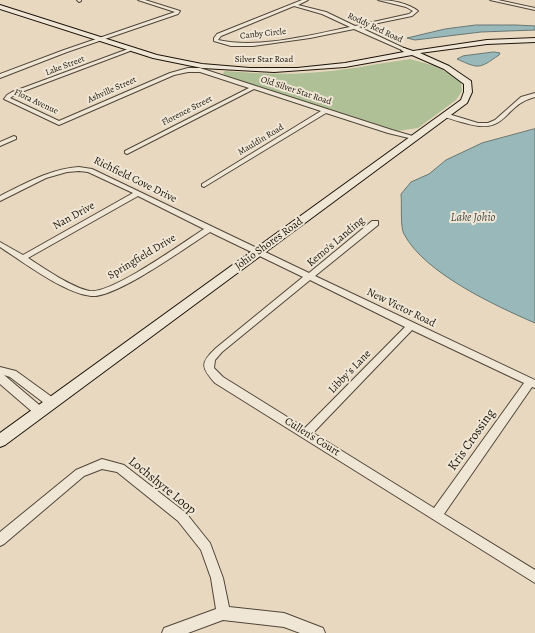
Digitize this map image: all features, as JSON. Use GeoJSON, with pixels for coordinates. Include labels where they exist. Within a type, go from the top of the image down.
{"type":"FeatureCollection","features":[{"type":"Feature","properties":{"kind":"main road","name":"Silver Star Road"},"geometry":{"type":"LineString","coordinates":[[0,4],[26,10],[128,50],[177,62],[230,69],[260,70],[322,67],[414,54],[477,43],[535,40]]}},
{"type":"Feature","properties":{"kind":"main road","name":"Silver Star Road"},"geometry":{"type":"LineString","coordinates":[[0,4],[103,39],[168,55],[246,64],[327,62],[464,40],[535,36]]}},
{"type":"Feature","properties":{"kind":"main road","name":"Johio Shores Road"},"geometry":{"type":"LineString","coordinates":[[0,441],[464,101],[468,92],[468,83],[460,75],[404,50]]}},
{"type":"Feature","properties":{"kind":"street"},"geometry":{"type":"LineString","coordinates":[[0,76],[178,11],[140,0]]}},
{"type":"Feature","properties":{"kind":"street","name":"Canby Circle"},"geometry":{"type":"LineString","coordinates":[[306,0],[219,36],[216,40],[229,45],[263,44],[410,15],[416,11],[413,8],[380,0]]}},
{"type":"Feature","properties":{"kind":"street"},"geometry":{"type":"LineString","coordinates":[[492,0],[535,9]]}},
{"type":"Feature","properties":{"kind":"street","name":"Roddy Red Road"},"geometry":{"type":"LineString","coordinates":[[295,5],[324,12],[404,50]]}},
{"type":"Feature","properties":{"kind":"street","name":"Lake Street"},"geometry":{"type":"LineString","coordinates":[[7,98],[14,93],[128,50]]}},
{"type":"Feature","properties":{"kind":"street","name":"Old Silver Star Road"},"geometry":{"type":"LineString","coordinates":[[172,74],[188,70],[200,70],[390,132],[413,137]]}},
{"type":"Feature","properties":{"kind":"street","name":"Ashville Street"},"geometry":{"type":"LineString","coordinates":[[59,123],[172,74]]}},
{"type":"Feature","properties":{"kind":"street","name":"Florence Street"},"geometry":{"type":"LineString","coordinates":[[127,152],[254,87]]}},
{"type":"Feature","properties":{"kind":"street"},"geometry":{"type":"LineString","coordinates":[[445,115],[478,125],[489,124],[497,121],[523,98],[535,95]]}},
{"type":"Feature","properties":{"kind":"street","name":"Flora Avenue"},"geometry":{"type":"LineString","coordinates":[[7,98],[8,101],[59,123]]}},
{"type":"Feature","properties":{"kind":"street","name":"Mauldin Road"},"geometry":{"type":"LineString","coordinates":[[204,185],[326,111]]}},
{"type":"Feature","properties":{"kind":"street"},"geometry":{"type":"LineString","coordinates":[[0,144],[14,138]]}},
{"type":"Feature","properties":{"kind":"street","name":"Richfield Cove Drive"},"geometry":{"type":"LineString","coordinates":[[0,199],[67,168],[80,167],[90,170],[258,252]]}},
{"type":"Feature","properties":{"kind":"street","name":"Nan Drive"},"geometry":{"type":"LineString","coordinates":[[23,258],[137,194]]}},
{"type":"Feature","properties":{"kind":"street","name":"Kemo's Landing"},"geometry":{"type":"LineString","coordinates":[[310,278],[375,224]]}},
{"type":"Feature","properties":{"kind":"street","name":"Springfield Drive"},"geometry":{"type":"LineString","coordinates":[[0,244],[74,289],[92,294],[107,291],[123,283],[209,228]]}},
{"type":"Feature","properties":{"kind":"street","name":"New Victor Road"},"geometry":{"type":"LineString","coordinates":[[258,252],[532,383]]}},
{"type":"Feature","properties":{"kind":"street","name":"Cullen's Court"},"geometry":{"type":"LineString","coordinates":[[310,278],[219,350],[210,359],[209,369],[219,380],[535,577]]}},
{"type":"Feature","properties":{"kind":"street","name":"Libby's Lane"},"geometry":{"type":"LineString","coordinates":[[306,434],[411,326]]}},
{"type":"Feature","properties":{"kind":"street"},"geometry":{"type":"LineString","coordinates":[[0,371],[13,374],[52,403]]}},
{"type":"Feature","properties":{"kind":"street"},"geometry":{"type":"LineString","coordinates":[[0,378],[40,412]]}},
{"type":"Feature","properties":{"kind":"street","name":"Kris Crossing"},"geometry":{"type":"LineString","coordinates":[[436,515],[532,383]]}},
{"type":"Feature","properties":{"kind":"street","name":"Lochshyre Loop"},"geometry":{"type":"LineString","coordinates":[[0,540],[80,473],[102,464],[120,468],[182,517],[206,547],[217,578],[223,613]]}},
{"type":"Feature","properties":{"kind":"street"},"geometry":{"type":"LineString","coordinates":[[169,633],[223,613],[284,620],[318,633]]}},
{"type":"Feature","properties":{"kind":"green space"},"geometry":{"type":"Polygon","coordinates":[[[410,59],[435,66],[456,77],[461,83],[462,91],[456,100],[418,128],[397,131],[225,76],[223,73],[225,71],[297,74],[346,69],[410,59]]]}},
{"type":"Feature","properties":{"kind":"water"},"geometry":{"type":"Polygon","coordinates":[[[476,25],[535,26],[535,30],[481,32],[415,40],[407,38],[445,29],[476,25]]]}},
{"type":"Feature","properties":{"kind":"water"},"geometry":{"type":"Polygon","coordinates":[[[494,52],[500,53],[487,63],[479,66],[470,65],[457,59],[463,56],[494,52]]]}},
{"type":"Feature","properties":{"kind":"water","name":"Lake Johio"},"geometry":{"type":"Polygon","coordinates":[[[535,129],[535,323],[462,287],[427,262],[404,234],[401,194],[411,182],[429,174],[446,160],[482,143],[535,129]]]}}]}
